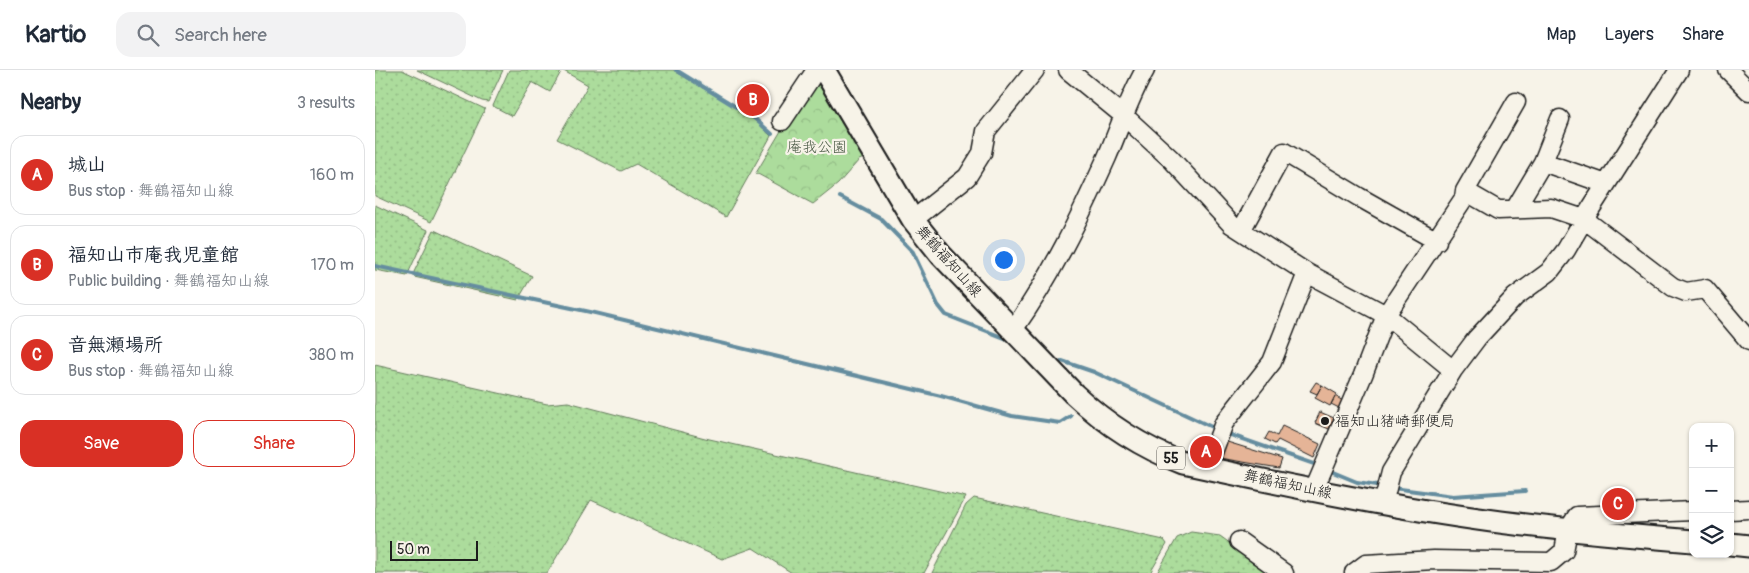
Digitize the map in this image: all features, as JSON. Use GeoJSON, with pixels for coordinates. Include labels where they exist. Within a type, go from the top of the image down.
{"type":"FeatureCollection","features":[{"type":"Feature","properties":{"kind":"main road","name":"舞鶴福知山線"},"geometry":{"type":"LineString","coordinates":[[823,70],[913,220],[941,255],[1074,394],[1119,431],[1155,452],[1183,463],[1383,504],[1477,519],[1568,530],[1689,541]]}},
{"type":"Feature","properties":{"kind":"main road"},"geometry":{"type":"LineString","coordinates":[[1734,544],[1749,546]]}},
{"type":"Feature","properties":{"kind":"street"},"geometry":{"type":"LineString","coordinates":[[781,121],[816,70]]}},
{"type":"Feature","properties":{"kind":"street"},"geometry":{"type":"LineString","coordinates":[[913,220],[967,178],[982,152],[985,131],[1035,70]]}},
{"type":"Feature","properties":{"kind":"street"},"geometry":{"type":"LineString","coordinates":[[1068,70],[1123,115],[1171,159],[1231,224],[1242,229],[1307,273],[1386,315],[1453,370]]}},
{"type":"Feature","properties":{"kind":"street"},"geometry":{"type":"LineString","coordinates":[[1013,330],[1072,235],[1119,129],[1131,94],[1145,70]]}},
{"type":"Feature","properties":{"kind":"street"},"geometry":{"type":"LineString","coordinates":[[1383,504],[1391,472],[1453,370],[1477,338],[1515,296],[1549,272],[1567,250],[1584,219],[1679,70]]}},
{"type":"Feature","properties":{"kind":"street"},"geometry":{"type":"LineString","coordinates":[[1728,70],[1749,91]]}},
{"type":"Feature","properties":{"kind":"street"},"geometry":{"type":"LineString","coordinates":[[1314,490],[1363,375],[1386,315],[1465,198],[1465,191],[1516,102]]}},
{"type":"Feature","properties":{"kind":"street"},"geometry":{"type":"LineString","coordinates":[[1515,209],[1543,162],[1560,119]]}},
{"type":"Feature","properties":{"kind":"street"},"geometry":{"type":"LineString","coordinates":[[1242,229],[1284,152],[1359,197],[1437,240]]}},
{"type":"Feature","properties":{"kind":"street"},"geometry":{"type":"LineString","coordinates":[[1543,162],[1606,184]]}},
{"type":"Feature","properties":{"kind":"street"},"geometry":{"type":"LineString","coordinates":[[1465,191],[1498,210],[1551,208],[1584,219],[1673,287],[1686,292],[1705,289],[1747,332]]}},
{"type":"Feature","properties":{"kind":"street"},"geometry":{"type":"LineString","coordinates":[[1207,468],[1224,423],[1271,362],[1307,273]]}},
{"type":"Feature","properties":{"kind":"street"},"geometry":{"type":"LineString","coordinates":[[1734,510],[1749,509]]}},
{"type":"Feature","properties":{"kind":"street"},"geometry":{"type":"LineString","coordinates":[[1354,573],[1366,564],[1434,560],[1551,562],[1564,551],[1568,530],[1577,516],[1689,511]]}},
{"type":"Feature","properties":{"kind":"street"},"geometry":{"type":"LineString","coordinates":[[1239,541],[1283,573]]}},
{"type":"Feature","properties":{"kind":"green space"},"geometry":{"type":"Polygon","coordinates":[[[375,70],[402,70],[485,109],[431,222],[375,196],[375,70]]]}},
{"type":"Feature","properties":{"kind":"green space"},"geometry":{"type":"Polygon","coordinates":[[[417,70],[503,70],[488,102],[482,101],[417,70]]]}},
{"type":"Feature","properties":{"kind":"green space"},"geometry":{"type":"Polygon","coordinates":[[[509,70],[562,70],[550,92],[532,82],[512,116],[493,106],[509,70]]]}},
{"type":"Feature","properties":{"kind":"green space"},"geometry":{"type":"Polygon","coordinates":[[[562,70],[673,70],[753,118],[771,136],[726,217],[636,164],[621,171],[557,139],[588,85],[562,70]]]}},
{"type":"Feature","properties":{"kind":"green space","name":"庵我公園"},"geometry":{"type":"Polygon","coordinates":[[[818,73],[871,155],[859,160],[838,184],[813,204],[756,173],[818,73]]]}},
{"type":"Feature","properties":{"kind":"green space"},"geometry":{"type":"Polygon","coordinates":[[[375,205],[428,230],[407,276],[375,270],[375,205]]]}},
{"type":"Feature","properties":{"kind":"green space"},"geometry":{"type":"Polygon","coordinates":[[[434,230],[532,276],[518,300],[414,277],[414,272],[434,230]]]}},
{"type":"Feature","properties":{"kind":"green space"},"geometry":{"type":"Polygon","coordinates":[[[375,365],[547,404],[568,402],[705,438],[966,497],[924,573],[792,573],[753,548],[722,559],[591,500],[547,573],[375,573],[375,365]]]}},
{"type":"Feature","properties":{"kind":"green space"},"geometry":{"type":"Polygon","coordinates":[[[974,498],[1164,540],[1167,544],[1150,573],[932,573],[966,505],[974,498]]]}},
{"type":"Feature","properties":{"kind":"green space"},"geometry":{"type":"Polygon","coordinates":[[[1191,532],[1220,536],[1271,573],[1157,573],[1177,538],[1191,532]]]}},
{"type":"Feature","properties":{"kind":"building"},"geometry":{"type":"Polygon","coordinates":[[[1316,382],[1322,385],[1317,394],[1310,391],[1316,382]]]}},
{"type":"Feature","properties":{"kind":"building"},"geometry":{"type":"Polygon","coordinates":[[[1322,385],[1337,394],[1330,406],[1315,398],[1322,385]]]}},
{"type":"Feature","properties":{"kind":"building"},"geometry":{"type":"Polygon","coordinates":[[[1335,396],[1343,401],[1339,408],[1331,404],[1335,396]]]}},
{"type":"Feature","properties":{"kind":"building"},"geometry":{"type":"Polygon","coordinates":[[[1320,412],[1334,418],[1329,429],[1315,423],[1320,412]]]}},
{"type":"Feature","properties":{"kind":"building"},"geometry":{"type":"Polygon","coordinates":[[[1282,426],[1320,444],[1314,458],[1278,440],[1275,444],[1265,439],[1269,432],[1277,436],[1282,426]]]}},
{"type":"Feature","properties":{"kind":"building"},"geometry":{"type":"Polygon","coordinates":[[[1224,441],[1282,459],[1279,468],[1219,458],[1224,441]]]}},
{"type":"Feature","properties":{"kind":"waterway"},"geometry":{"type":"LineString","coordinates":[[676,70],[754,118],[772,134]]}},
{"type":"Feature","properties":{"kind":"waterway"},"geometry":{"type":"LineString","coordinates":[[840,197],[881,219],[913,252],[938,305],[946,315],[1007,339]]}},
{"type":"Feature","properties":{"kind":"waterway"},"geometry":{"type":"LineString","coordinates":[[375,266],[595,313],[941,396],[1012,416],[1060,423],[1071,416]]}},
{"type":"Feature","properties":{"kind":"waterway"},"geometry":{"type":"LineString","coordinates":[[1062,361],[1094,372],[1216,429]]}},
{"type":"Feature","properties":{"kind":"waterway"},"geometry":{"type":"LineString","coordinates":[[1225,433],[1320,466]]}},
{"type":"Feature","properties":{"kind":"waterway"},"geometry":{"type":"LineString","coordinates":[[1328,470],[1357,482],[1384,486]]}},
{"type":"Feature","properties":{"kind":"waterway"},"geometry":{"type":"LineString","coordinates":[[1393,488],[1453,496],[1525,491]]}},
{"type":"Feature","properties":{"kind":"place","name":"福知山市庵我児童館"},"geometry":{"type":"Point","coordinates":[753,100]}},
{"type":"Feature","properties":{"kind":"place","name":"福知山猪崎郵便局"},"geometry":{"type":"Point","coordinates":[1325,421]}},
{"type":"Feature","properties":{"kind":"place","name":"城山"},"geometry":{"type":"Point","coordinates":[1206,452]}},
{"type":"Feature","properties":{"kind":"place","name":"音無瀬場所"},"geometry":{"type":"Point","coordinates":[1618,504]}}]}
